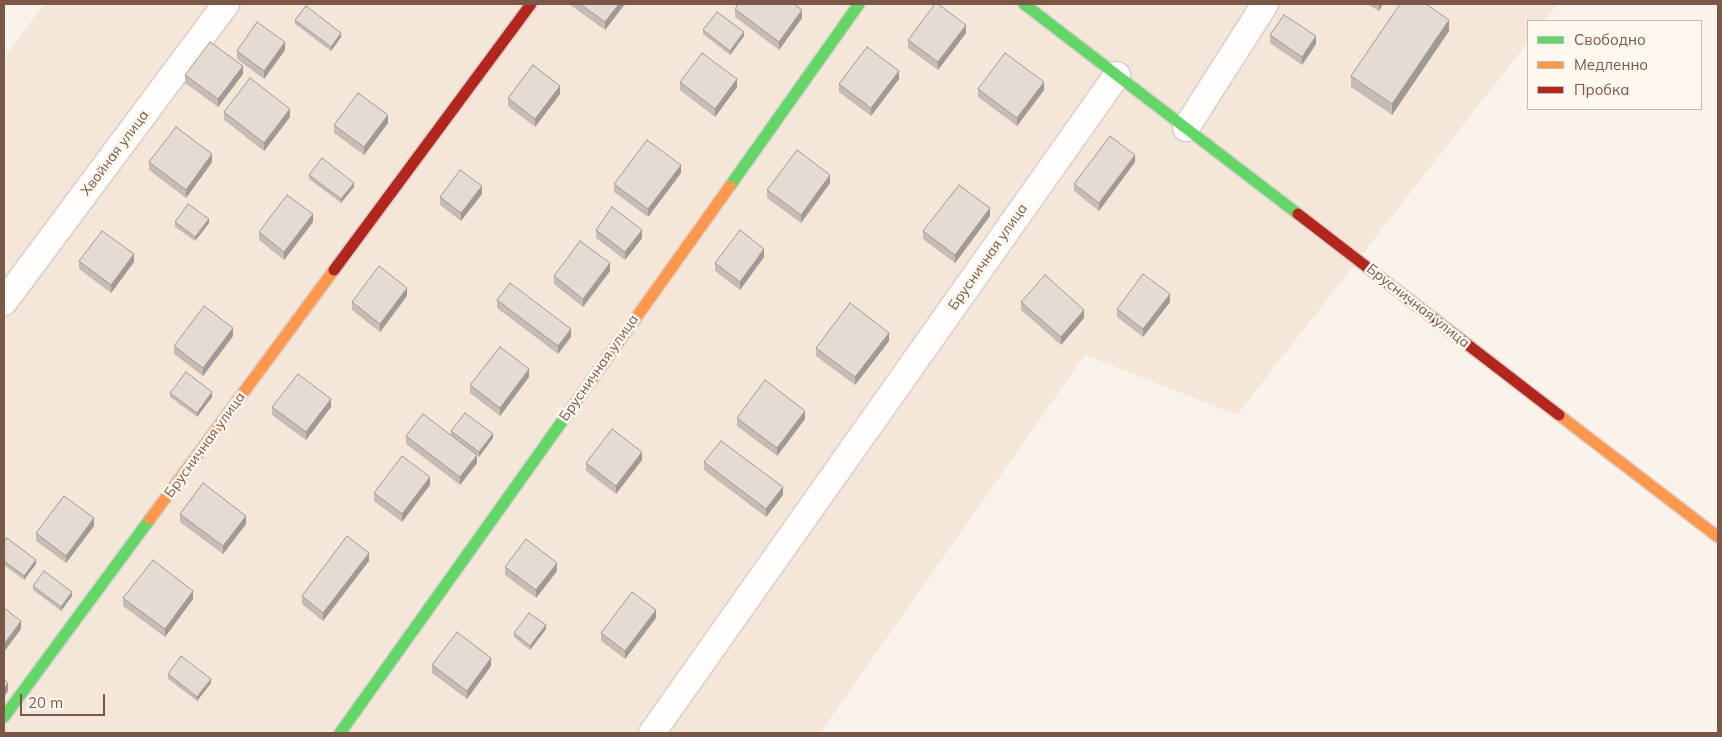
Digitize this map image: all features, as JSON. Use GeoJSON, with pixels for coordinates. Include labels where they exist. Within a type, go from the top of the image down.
{"type":"FeatureCollection","features":[{"type":"Feature","properties":{"kind":"street","name":"Хвойная улица"},"geometry":{"type":"LineString","coordinates":[[4,302],[226,4]]}},
{"type":"Feature","properties":{"kind":"street","name":"Брусничная улица"},"geometry":{"type":"LineString","coordinates":[[4,717],[531,4]]}},
{"type":"Feature","properties":{"kind":"street","name":"Брусничная улица"},"geometry":{"type":"LineString","coordinates":[[340,733],[859,4]]}},
{"type":"Feature","properties":{"kind":"street","name":"Брусничная улица"},"geometry":{"type":"LineString","coordinates":[[1024,4],[1718,537]]}},
{"type":"Feature","properties":{"kind":"street"},"geometry":{"type":"LineString","coordinates":[[1186,128],[1265,4]]}},
{"type":"Feature","properties":{"kind":"street","name":"Брусничная улица"},"geometry":{"type":"LineString","coordinates":[[652,733],[1117,75]]}},
{"type":"Feature","properties":{"kind":"shaded area"},"geometry":{"type":"Polygon","coordinates":[[[44,4],[1558,4],[1545,20],[1527,20],[1527,43],[1237,415],[1085,355],[820,733],[4,733],[4,58],[44,4]]]}},
{"type":"Feature","properties":{"kind":"building"},"geometry":{"type":"Polygon","coordinates":[[[580,4],[619,4],[605,22],[580,4]]]}},
{"type":"Feature","properties":{"kind":"building"},"geometry":{"type":"Polygon","coordinates":[[[738,4],[794,4],[802,10],[779,42],[735,9],[738,4]]]}},
{"type":"Feature","properties":{"kind":"building"},"geometry":{"type":"Polygon","coordinates":[[[935,4],[938,4],[966,25],[938,62],[908,40],[935,4]]]}},
{"type":"Feature","properties":{"kind":"building"},"geometry":{"type":"Polygon","coordinates":[[[1400,4],[1426,4],[1449,20],[1392,104],[1351,76],[1400,4]]]}},
{"type":"Feature","properties":{"kind":"building"},"geometry":{"type":"Polygon","coordinates":[[[306,6],[341,33],[331,47],[295,20],[306,6]]]}},
{"type":"Feature","properties":{"kind":"building"},"geometry":{"type":"Polygon","coordinates":[[[717,12],[744,32],[730,51],[703,30],[717,12]]]}},
{"type":"Feature","properties":{"kind":"building"},"geometry":{"type":"Polygon","coordinates":[[[1284,15],[1316,36],[1302,57],[1270,35],[1284,15]]]}},
{"type":"Feature","properties":{"kind":"building"},"geometry":{"type":"Polygon","coordinates":[[[257,22],[285,42],[264,71],[237,51],[257,22]]]}},
{"type":"Feature","properties":{"kind":"building"},"geometry":{"type":"Polygon","coordinates":[[[210,42],[243,66],[218,99],[185,75],[210,42]]]}},
{"type":"Feature","properties":{"kind":"building"},"geometry":{"type":"Polygon","coordinates":[[[867,47],[899,71],[871,108],[839,84],[867,47]]]}},
{"type":"Feature","properties":{"kind":"building"},"geometry":{"type":"Polygon","coordinates":[[[702,53],[737,79],[715,109],[680,82],[702,53]]]}},
{"type":"Feature","properties":{"kind":"building"},"geometry":{"type":"Polygon","coordinates":[[[1005,53],[1044,82],[1017,118],[978,89],[1005,53]]]}},
{"type":"Feature","properties":{"kind":"building"},"geometry":{"type":"Polygon","coordinates":[[[533,65],[560,86],[535,119],[508,98],[533,65]]]}},
{"type":"Feature","properties":{"kind":"building"},"geometry":{"type":"Polygon","coordinates":[[[250,78],[290,109],[264,143],[224,112],[250,78]]]}},
{"type":"Feature","properties":{"kind":"building"},"geometry":{"type":"Polygon","coordinates":[[[358,93],[388,115],[364,147],[334,125],[358,93]]]}},
{"type":"Feature","properties":{"kind":"building"},"geometry":{"type":"Polygon","coordinates":[[[176,127],[212,154],[186,190],[149,162],[176,127]]]}},
{"type":"Feature","properties":{"kind":"building"},"geometry":{"type":"Polygon","coordinates":[[[1110,136],[1135,155],[1099,203],[1074,184],[1110,136]]]}},
{"type":"Feature","properties":{"kind":"building"},"geometry":{"type":"Polygon","coordinates":[[[647,140],[681,165],[648,209],[614,184],[647,140]]]}},
{"type":"Feature","properties":{"kind":"building"},"geometry":{"type":"Polygon","coordinates":[[[797,150],[830,175],[801,215],[767,190],[797,150]]]}},
{"type":"Feature","properties":{"kind":"building"},"geometry":{"type":"Polygon","coordinates":[[[322,158],[354,183],[341,199],[309,175],[322,158]]]}},
{"type":"Feature","properties":{"kind":"building"},"geometry":{"type":"Polygon","coordinates":[[[460,170],[482,186],[461,213],[440,197],[460,170]]]}},
{"type":"Feature","properties":{"kind":"building"},"geometry":{"type":"Polygon","coordinates":[[[959,185],[990,208],[955,255],[923,231],[959,185]]]}},
{"type":"Feature","properties":{"kind":"building"},"geometry":{"type":"Polygon","coordinates":[[[287,195],[313,214],[284,252],[259,232],[287,195]]]}},
{"type":"Feature","properties":{"kind":"building"},"geometry":{"type":"Polygon","coordinates":[[[188,204],[209,219],[195,237],[175,222],[188,204]]]}},
{"type":"Feature","properties":{"kind":"building"},"geometry":{"type":"Polygon","coordinates":[[[612,207],[642,230],[625,252],[596,230],[612,207]]]}},
{"type":"Feature","properties":{"kind":"building"},"geometry":{"type":"Polygon","coordinates":[[[740,230],[764,249],[740,282],[715,263],[740,230]]]}},
{"type":"Feature","properties":{"kind":"building"},"geometry":{"type":"Polygon","coordinates":[[[102,231],[134,254],[111,285],[79,261],[102,231]]]}},
{"type":"Feature","properties":{"kind":"building"},"geometry":{"type":"Polygon","coordinates":[[[580,241],[610,263],[583,299],[554,276],[580,241]]]}},
{"type":"Feature","properties":{"kind":"building"},"geometry":{"type":"Polygon","coordinates":[[[379,266],[407,288],[380,324],[352,302],[379,266]]]}},
{"type":"Feature","properties":{"kind":"building"},"geometry":{"type":"Polygon","coordinates":[[[1143,274],[1170,294],[1143,329],[1117,309],[1143,274]]]}},
{"type":"Feature","properties":{"kind":"building"},"geometry":{"type":"Polygon","coordinates":[[[1045,275],[1084,310],[1061,337],[1021,302],[1045,275]]]}},
{"type":"Feature","properties":{"kind":"building"},"geometry":{"type":"Polygon","coordinates":[[[510,283],[571,329],[558,346],[497,300],[510,283]]]}},
{"type":"Feature","properties":{"kind":"building"},"geometry":{"type":"Polygon","coordinates":[[[850,303],[889,333],[855,377],[816,348],[850,303]]]}},
{"type":"Feature","properties":{"kind":"building"},"geometry":{"type":"Polygon","coordinates":[[[204,306],[233,328],[203,368],[174,346],[204,306]]]}},
{"type":"Feature","properties":{"kind":"building"},"geometry":{"type":"Polygon","coordinates":[[[500,347],[529,369],[500,408],[470,385],[500,347]]]}},
{"type":"Feature","properties":{"kind":"building"},"geometry":{"type":"Polygon","coordinates":[[[186,372],[212,392],[197,413],[170,393],[186,372]]]}},
{"type":"Feature","properties":{"kind":"building"},"geometry":{"type":"Polygon","coordinates":[[[298,374],[331,399],[306,432],[272,407],[298,374]]]}},
{"type":"Feature","properties":{"kind":"building"},"geometry":{"type":"Polygon","coordinates":[[[765,380],[805,411],[777,448],[737,418],[765,380]]]}},
{"type":"Feature","properties":{"kind":"building"},"geometry":{"type":"Polygon","coordinates":[[[465,413],[493,434],[479,452],[451,431],[465,413]]]}},
{"type":"Feature","properties":{"kind":"building"},"geometry":{"type":"Polygon","coordinates":[[[423,414],[477,455],[460,477],[406,436],[423,414]]]}},
{"type":"Feature","properties":{"kind":"building"},"geometry":{"type":"Polygon","coordinates":[[[612,429],[642,452],[616,486],[586,463],[612,429]]]}},
{"type":"Feature","properties":{"kind":"building"},"geometry":{"type":"Polygon","coordinates":[[[721,441],[783,487],[766,509],[704,462],[721,441]]]}},
{"type":"Feature","properties":{"kind":"building"},"geometry":{"type":"Polygon","coordinates":[[[402,456],[430,477],[402,514],[374,493],[402,456]]]}},
{"type":"Feature","properties":{"kind":"building"},"geometry":{"type":"Polygon","coordinates":[[[203,483],[246,516],[223,546],[180,514],[203,483]]]}},
{"type":"Feature","properties":{"kind":"building"},"geometry":{"type":"Polygon","coordinates":[[[64,496],[94,518],[66,556],[36,533],[64,496]]]}},
{"type":"Feature","properties":{"kind":"building"},"geometry":{"type":"Polygon","coordinates":[[[347,536],[369,553],[323,613],[302,596],[347,536]]]}},
{"type":"Feature","properties":{"kind":"building"},"geometry":{"type":"Polygon","coordinates":[[[7,538],[36,560],[24,576],[4,561],[4,542],[7,538]]]}},
{"type":"Feature","properties":{"kind":"building"},"geometry":{"type":"Polygon","coordinates":[[[526,539],[557,563],[536,590],[505,567],[526,539]]]}},
{"type":"Feature","properties":{"kind":"building"},"geometry":{"type":"Polygon","coordinates":[[[153,560],[193,591],[165,629],[123,598],[153,560]]]}},
{"type":"Feature","properties":{"kind":"building"},"geometry":{"type":"Polygon","coordinates":[[[44,571],[72,592],[61,607],[33,586],[44,571]]]}},
{"type":"Feature","properties":{"kind":"building"},"geometry":{"type":"Polygon","coordinates":[[[632,592],[656,610],[625,651],[601,633],[632,592]]]}},
{"type":"Feature","properties":{"kind":"building"},"geometry":{"type":"Polygon","coordinates":[[[4,608],[21,621],[4,644],[4,608]]]}},
{"type":"Feature","properties":{"kind":"building"},"geometry":{"type":"Polygon","coordinates":[[[529,613],[546,625],[530,646],[514,633],[529,613]]]}},
{"type":"Feature","properties":{"kind":"building"},"geometry":{"type":"Polygon","coordinates":[[[457,632],[491,658],[467,691],[432,665],[457,632]]]}},
{"type":"Feature","properties":{"kind":"building"},"geometry":{"type":"Polygon","coordinates":[[[181,656],[211,679],[197,697],[168,674],[181,656]]]}},
{"type":"Feature","properties":{"kind":"building"},"geometry":{"type":"Polygon","coordinates":[[[4,679],[8,683],[4,689],[4,679]]]}},
{"type":"Feature","properties":{"kind":"traffic: fast"},"geometry":{"type":"LineString","coordinates":[[730,186],[859,4]]}},
{"type":"Feature","properties":{"kind":"traffic: fast"},"geometry":{"type":"LineString","coordinates":[[1024,4],[1298,214]]}},
{"type":"Feature","properties":{"kind":"traffic: fast"},"geometry":{"type":"LineString","coordinates":[[340,733],[593,378]]}},
{"type":"Feature","properties":{"kind":"traffic: fast"},"geometry":{"type":"LineString","coordinates":[[4,717],[150,519]]}},
{"type":"Feature","properties":{"kind":"traffic: slow"},"geometry":{"type":"LineString","coordinates":[[593,378],[730,186]]}},
{"type":"Feature","properties":{"kind":"traffic: slow"},"geometry":{"type":"LineString","coordinates":[[150,519],[334,270]]}},
{"type":"Feature","properties":{"kind":"traffic: slow"},"geometry":{"type":"LineString","coordinates":[[1559,415],[1718,537]]}},
{"type":"Feature","properties":{"kind":"traffic: jam"},"geometry":{"type":"LineString","coordinates":[[334,270],[531,4]]}},
{"type":"Feature","properties":{"kind":"traffic: jam"},"geometry":{"type":"LineString","coordinates":[[1298,214],[1559,415]]}}]}
